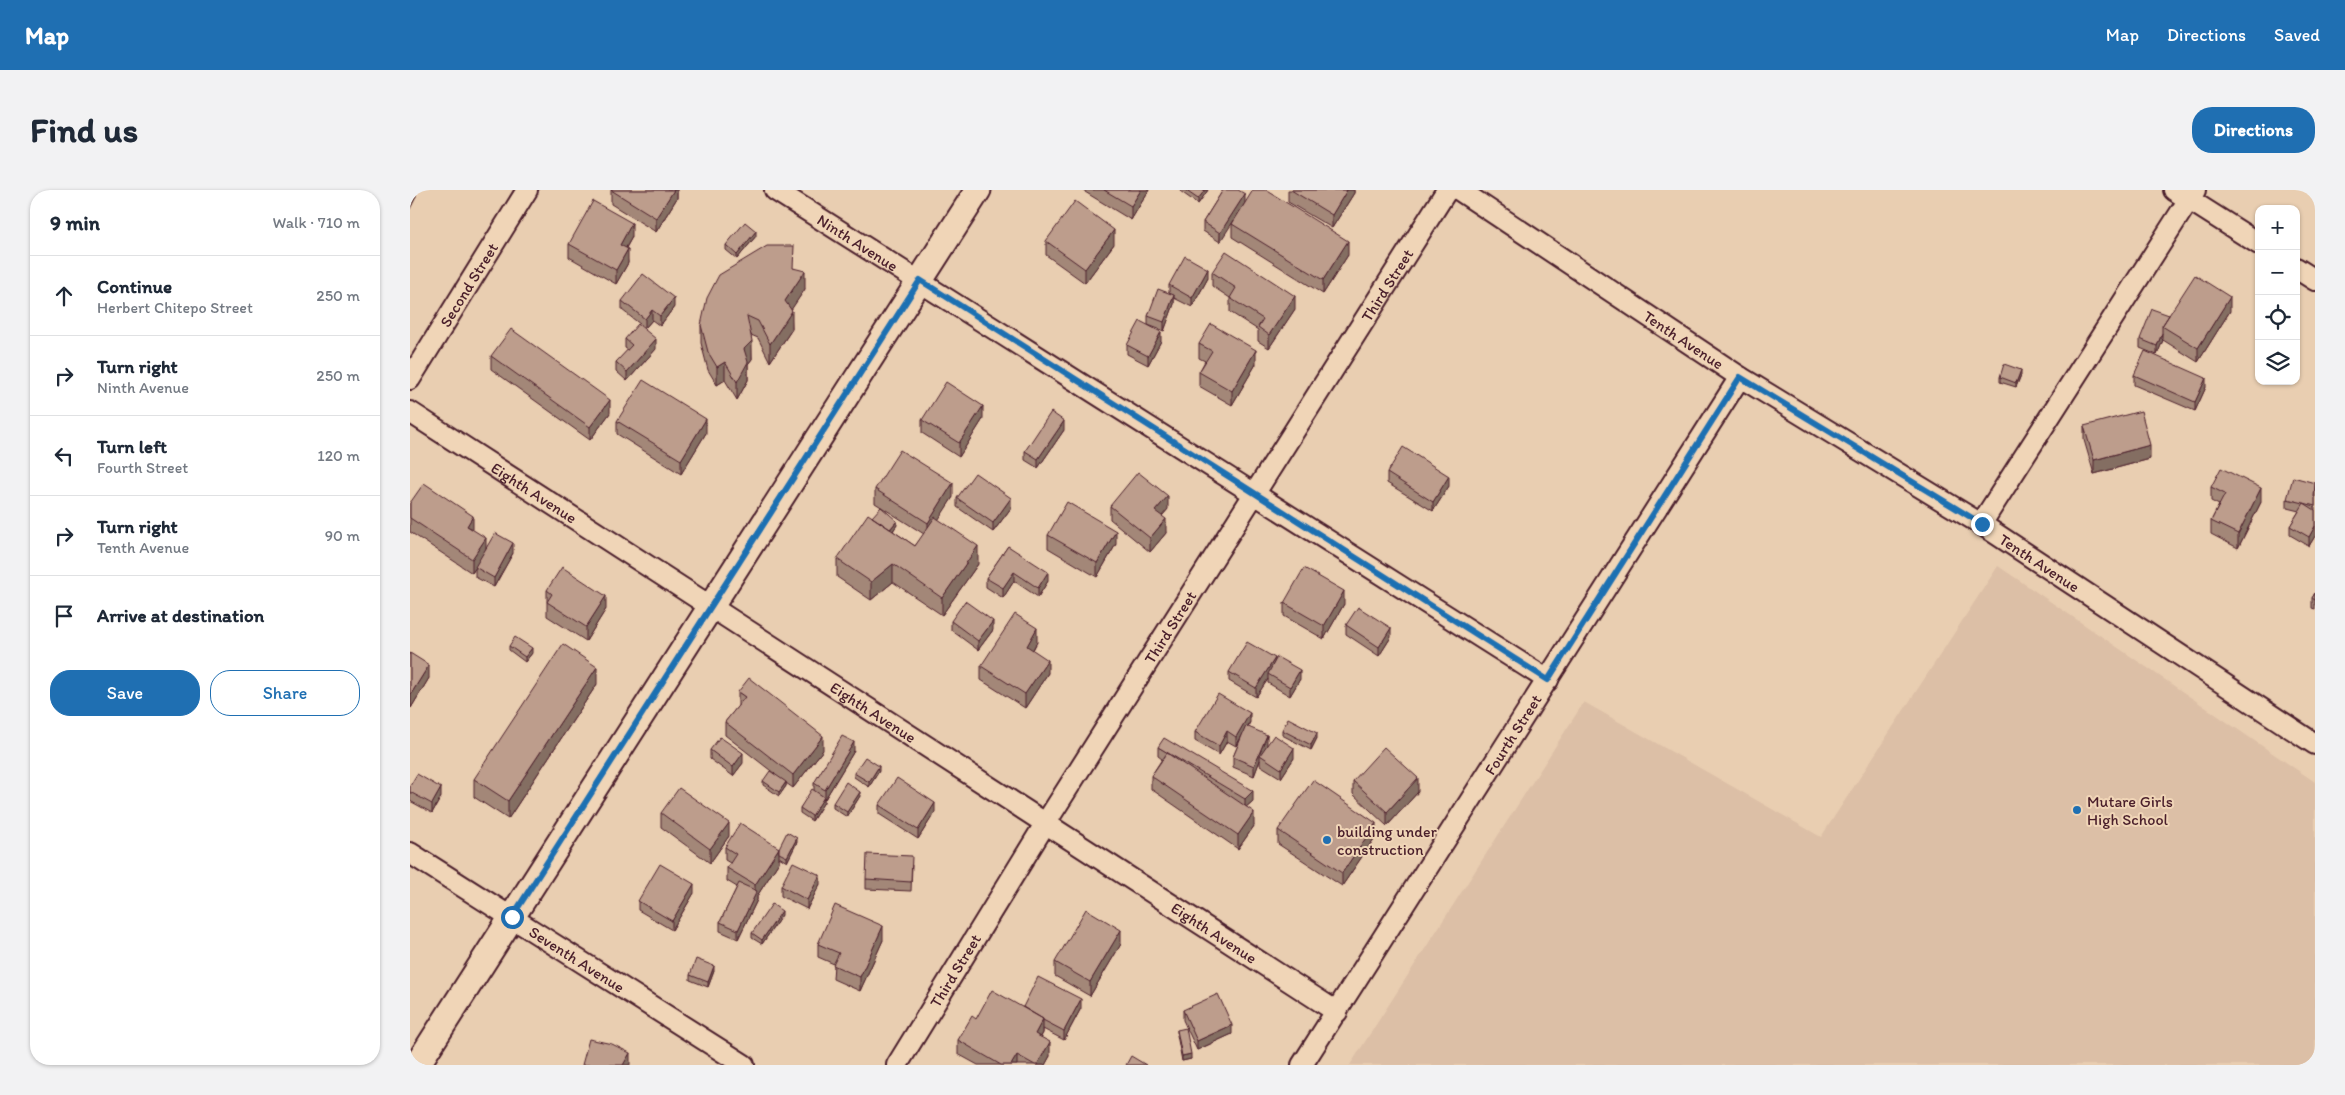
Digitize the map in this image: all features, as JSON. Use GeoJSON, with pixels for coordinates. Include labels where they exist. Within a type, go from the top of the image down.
{"type":"FeatureCollection","features":[{"type":"Feature","properties":{"kind":"main road"},"geometry":{"type":"LineString","coordinates":[[418,1065],[978,190]]}},
{"type":"Feature","properties":{"kind":"street","name":"Second Street"},"geometry":{"type":"LineString","coordinates":[[410,379],[527,190]]}},
{"type":"Feature","properties":{"kind":"street","name":"Ninth Avenue"},"geometry":{"type":"LineString","coordinates":[[776,190],[1548,680]]}},
{"type":"Feature","properties":{"kind":"street","name":"Third Street"},"geometry":{"type":"LineString","coordinates":[[897,1065],[1044,824],[1447,190]]}},
{"type":"Feature","properties":{"kind":"street","name":"Tenth Avenue"},"geometry":{"type":"LineString","coordinates":[[1459,190],[1740,377],[1982,524],[2315,744]]}},
{"type":"Feature","properties":{"kind":"street"},"geometry":{"type":"LineString","coordinates":[[1982,524],[2186,193],[2255,241]]}},
{"type":"Feature","properties":{"kind":"street"},"geometry":{"type":"LineString","coordinates":[[2300,271],[2315,280]]}},
{"type":"Feature","properties":{"kind":"street","name":"Fourth Street"},"geometry":{"type":"LineString","coordinates":[[1302,1065],[1740,377]]}},
{"type":"Feature","properties":{"kind":"street","name":"Eighth Avenue"},"geometry":{"type":"LineString","coordinates":[[410,412],[1337,1012]]}},
{"type":"Feature","properties":{"kind":"street","name":"Seventh Avenue"},"geometry":{"type":"LineString","coordinates":[[410,853],[744,1065]]}},
{"type":"Feature","properties":{"kind":"shaded area","name":"Mutare Girls High School"},"geometry":{"type":"Polygon","coordinates":[[[1998,566],[2315,782],[2315,1065],[1350,1065],[1584,702],[1821,837],[1998,566]]]}},
{"type":"Feature","properties":{"kind":"building"},"geometry":{"type":"Polygon","coordinates":[[[611,190],[674,190],[656,218],[611,190]]]}},
{"type":"Feature","properties":{"kind":"building"},"geometry":{"type":"Polygon","coordinates":[[[1104,190],[1141,190],[1131,206],[1104,190]]]}},
{"type":"Feature","properties":{"kind":"building"},"geometry":{"type":"Polygon","coordinates":[[[1185,190],[1205,190],[1198,199],[1185,190]]]}},
{"type":"Feature","properties":{"kind":"building"},"geometry":{"type":"Polygon","coordinates":[[[1223,190],[1238,190],[1245,194],[1220,233],[1203,222],[1223,190]]]}},
{"type":"Feature","properties":{"kind":"building"},"geometry":{"type":"Polygon","coordinates":[[[1253,190],[1266,190],[1348,241],[1323,280],[1232,224],[1253,190]]]}},
{"type":"Feature","properties":{"kind":"building"},"geometry":{"type":"Polygon","coordinates":[[[1291,190],[1347,190],[1332,215],[1291,190]]]}},
{"type":"Feature","properties":{"kind":"building"},"geometry":{"type":"Polygon","coordinates":[[[593,201],[632,223],[620,245],[628,249],[616,270],[569,244],[593,201]]]}},
{"type":"Feature","properties":{"kind":"building"},"geometry":{"type":"Polygon","coordinates":[[[1075,201],[1114,230],[1085,269],[1046,241],[1075,201]]]}},
{"type":"Feature","properties":{"kind":"building"},"geometry":{"type":"Polygon","coordinates":[[[745,222],[756,231],[737,255],[726,245],[745,222]]]}},
{"type":"Feature","properties":{"kind":"building"},"geometry":{"type":"Polygon","coordinates":[[[767,246],[794,246],[793,268],[805,271],[785,301],[792,311],[770,344],[758,321],[747,316],[752,341],[744,349],[748,362],[737,382],[725,362],[717,367],[708,352],[701,325],[707,298],[719,275],[767,246]]]}},
{"type":"Feature","properties":{"kind":"building"},"geometry":{"type":"Polygon","coordinates":[[[1226,251],[1295,296],[1269,335],[1258,327],[1263,319],[1230,298],[1236,288],[1212,272],[1226,251]]]}},
{"type":"Feature","properties":{"kind":"building"},"geometry":{"type":"Polygon","coordinates":[[[1185,256],[1208,269],[1192,298],[1169,285],[1185,256]]]}},
{"type":"Feature","properties":{"kind":"building"},"geometry":{"type":"Polygon","coordinates":[[[643,274],[674,298],[660,316],[652,310],[645,319],[622,301],[643,274]]]}},
{"type":"Feature","properties":{"kind":"building"},"geometry":{"type":"Polygon","coordinates":[[[2195,275],[2230,297],[2198,348],[2162,326],[2195,275]]]}},
{"type":"Feature","properties":{"kind":"building"},"geometry":{"type":"Polygon","coordinates":[[[1158,289],[1174,295],[1164,322],[1148,316],[1158,289]]]}},
{"type":"Feature","properties":{"kind":"building"},"geometry":{"type":"Polygon","coordinates":[[[2152,309],[2169,315],[2162,326],[2162,333],[2157,346],[2140,339],[2152,309]]]}},
{"type":"Feature","properties":{"kind":"building"},"geometry":{"type":"Polygon","coordinates":[[[1140,321],[1161,332],[1148,356],[1127,345],[1140,321]]]}},
{"type":"Feature","properties":{"kind":"building"},"geometry":{"type":"Polygon","coordinates":[[[638,324],[656,339],[627,372],[616,362],[632,345],[625,339],[638,324]]]}},
{"type":"Feature","properties":{"kind":"building"},"geometry":{"type":"Polygon","coordinates":[[[1211,324],[1256,350],[1232,391],[1199,372],[1212,351],[1199,344],[1211,324]]]}},
{"type":"Feature","properties":{"kind":"building"},"geometry":{"type":"Polygon","coordinates":[[[511,329],[610,400],[590,427],[491,356],[511,329]]]}},
{"type":"Feature","properties":{"kind":"building"},"geometry":{"type":"Polygon","coordinates":[[[2145,351],[2206,378],[2195,402],[2134,375],[2145,351]]]}},
{"type":"Feature","properties":{"kind":"building"},"geometry":{"type":"Polygon","coordinates":[[[2004,364],[2021,370],[2016,383],[2000,377],[2004,364]]]}},
{"type":"Feature","properties":{"kind":"building"},"geometry":{"type":"Polygon","coordinates":[[[643,380],[706,419],[681,460],[617,421],[643,380]]]}},
{"type":"Feature","properties":{"kind":"building"},"geometry":{"type":"Polygon","coordinates":[[[946,382],[983,406],[959,443],[922,420],[946,382]]]}},
{"type":"Feature","properties":{"kind":"building"},"geometry":{"type":"Polygon","coordinates":[[[2141,411],[2150,445],[2094,460],[2084,426],[2141,411]]]}},
{"type":"Feature","properties":{"kind":"building"},"geometry":{"type":"Polygon","coordinates":[[[1051,412],[1064,421],[1038,459],[1025,451],[1051,412]]]}},
{"type":"Feature","properties":{"kind":"building"},"geometry":{"type":"Polygon","coordinates":[[[1403,447],[1449,476],[1433,502],[1387,473],[1403,447]]]}},
{"type":"Feature","properties":{"kind":"building"},"geometry":{"type":"Polygon","coordinates":[[[900,450],[953,483],[928,523],[875,489],[900,450]]]}},
{"type":"Feature","properties":{"kind":"building"},"geometry":{"type":"Polygon","coordinates":[[[2221,468],[2261,488],[2238,534],[2211,521],[2225,494],[2211,487],[2221,468]]]}},
{"type":"Feature","properties":{"kind":"building"},"geometry":{"type":"Polygon","coordinates":[[[1138,472],[1168,496],[1155,511],[1166,519],[1150,538],[1110,506],[1138,472]]]}},
{"type":"Feature","properties":{"kind":"building"},"geometry":{"type":"Polygon","coordinates":[[[975,473],[1011,498],[993,523],[957,498],[975,473]]]}},
{"type":"Feature","properties":{"kind":"building"},"geometry":{"type":"Polygon","coordinates":[[[2293,477],[2315,483],[2315,506],[2287,499],[2293,477]]]}},
{"type":"Feature","properties":{"kind":"building"},"geometry":{"type":"Polygon","coordinates":[[[424,483],[473,516],[467,526],[486,538],[472,559],[410,518],[410,503],[424,483]]]}},
{"type":"Feature","properties":{"kind":"building"},"geometry":{"type":"Polygon","coordinates":[[[1067,502],[1116,531],[1097,563],[1048,535],[1067,502]]]}},
{"type":"Feature","properties":{"kind":"building"},"geometry":{"type":"Polygon","coordinates":[[[2304,503],[2315,510],[2315,526],[2309,537],[2290,526],[2304,503]]]}},
{"type":"Feature","properties":{"kind":"building"},"geometry":{"type":"Polygon","coordinates":[[[881,507],[897,521],[890,529],[872,517],[881,507]]]}},
{"type":"Feature","properties":{"kind":"building"},"geometry":{"type":"Polygon","coordinates":[[[868,514],[915,546],[935,517],[978,546],[942,598],[893,564],[871,582],[837,559],[868,514]]]}},
{"type":"Feature","properties":{"kind":"building"},"geometry":{"type":"Polygon","coordinates":[[[495,533],[513,543],[494,578],[475,567],[495,533]]]}},
{"type":"Feature","properties":{"kind":"building"},"geometry":{"type":"Polygon","coordinates":[[[1008,546],[1048,572],[1038,588],[1014,572],[1003,588],[986,578],[1008,546]]]}},
{"type":"Feature","properties":{"kind":"building"},"geometry":{"type":"Polygon","coordinates":[[[562,567],[606,596],[586,627],[547,602],[552,594],[547,590],[562,567]]]}},
{"type":"Feature","properties":{"kind":"building"},"geometry":{"type":"Polygon","coordinates":[[[1304,568],[1344,591],[1324,626],[1284,603],[1304,568]]]}},
{"type":"Feature","properties":{"kind":"building"},"geometry":{"type":"Polygon","coordinates":[[[965,601],[993,621],[978,641],[951,621],[965,601]]]}},
{"type":"Feature","properties":{"kind":"building"},"geometry":{"type":"Polygon","coordinates":[[[1358,607],[1391,628],[1379,647],[1346,625],[1358,607]]]}},
{"type":"Feature","properties":{"kind":"building"},"geometry":{"type":"Polygon","coordinates":[[[1015,614],[1037,628],[1027,646],[1048,660],[1025,694],[981,666],[1015,614]]]}},
{"type":"Feature","properties":{"kind":"building"},"geometry":{"type":"Polygon","coordinates":[[[515,637],[532,648],[525,657],[509,646],[515,637]]]}},
{"type":"Feature","properties":{"kind":"building"},"geometry":{"type":"Polygon","coordinates":[[[1247,642],[1275,658],[1256,688],[1229,672],[1247,642]]]}},
{"type":"Feature","properties":{"kind":"building"},"geometry":{"type":"Polygon","coordinates":[[[563,644],[597,667],[508,801],[474,779],[563,644]]]}},
{"type":"Feature","properties":{"kind":"building"},"geometry":{"type":"Polygon","coordinates":[[[410,653],[429,665],[411,694],[410,694],[410,653]]]}},
{"type":"Feature","properties":{"kind":"building"},"geometry":{"type":"Polygon","coordinates":[[[1277,657],[1300,670],[1290,687],[1268,674],[1277,657]]]}},
{"type":"Feature","properties":{"kind":"building"},"geometry":{"type":"Polygon","coordinates":[[[749,678],[823,736],[793,775],[725,722],[745,697],[738,692],[749,678]]]}},
{"type":"Feature","properties":{"kind":"building"},"geometry":{"type":"Polygon","coordinates":[[[1218,694],[1250,713],[1236,737],[1227,731],[1219,746],[1195,732],[1218,694]]]}},
{"type":"Feature","properties":{"kind":"building"},"geometry":{"type":"Polygon","coordinates":[[[1288,718],[1317,733],[1311,745],[1282,730],[1288,718]]]}},
{"type":"Feature","properties":{"kind":"building"},"geometry":{"type":"Polygon","coordinates":[[[1246,726],[1267,735],[1254,766],[1233,757],[1246,726]]]}},
{"type":"Feature","properties":{"kind":"building"},"geometry":{"type":"Polygon","coordinates":[[[1274,735],[1294,748],[1281,769],[1260,755],[1274,735]]]}},
{"type":"Feature","properties":{"kind":"building"},"geometry":{"type":"Polygon","coordinates":[[[842,736],[854,742],[825,790],[814,783],[842,736]]]}},
{"type":"Feature","properties":{"kind":"building"},"geometry":{"type":"Polygon","coordinates":[[[720,737],[743,753],[733,767],[710,750],[720,737]]]}},
{"type":"Feature","properties":{"kind":"building"},"geometry":{"type":"Polygon","coordinates":[[[1164,738],[1253,791],[1245,799],[1158,747],[1164,738]]]}},
{"type":"Feature","properties":{"kind":"building"},"geometry":{"type":"Polygon","coordinates":[[[1384,747],[1418,778],[1387,812],[1353,781],[1384,747]]]}},
{"type":"Feature","properties":{"kind":"building"},"geometry":{"type":"Polygon","coordinates":[[[1167,753],[1254,812],[1238,835],[1151,776],[1167,753]]]}},
{"type":"Feature","properties":{"kind":"building"},"geometry":{"type":"Polygon","coordinates":[[[865,757],[879,766],[869,782],[854,773],[865,757]]]}},
{"type":"Feature","properties":{"kind":"building"},"geometry":{"type":"Polygon","coordinates":[[[770,771],[786,782],[779,792],[763,781],[770,771]]]}},
{"type":"Feature","properties":{"kind":"building"},"geometry":{"type":"Polygon","coordinates":[[[417,774],[441,788],[432,804],[410,792],[410,786],[417,774]]]}},
{"type":"Feature","properties":{"kind":"building"},"geometry":{"type":"Polygon","coordinates":[[[897,778],[935,803],[918,830],[879,805],[897,778]]]}},
{"type":"Feature","properties":{"kind":"building","name":"building under construction"},"geometry":{"type":"Polygon","coordinates":[[[1313,780],[1376,823],[1342,873],[1278,830],[1313,780]]]}},
{"type":"Feature","properties":{"kind":"building"},"geometry":{"type":"Polygon","coordinates":[[[846,782],[860,792],[847,812],[833,803],[846,782]]]}},
{"type":"Feature","properties":{"kind":"building"},"geometry":{"type":"Polygon","coordinates":[[[679,788],[729,823],[710,849],[661,813],[679,788]]]}},
{"type":"Feature","properties":{"kind":"building"},"geometry":{"type":"Polygon","coordinates":[[[812,789],[824,797],[812,816],[800,808],[812,789]]]}},
{"type":"Feature","properties":{"kind":"building"},"geometry":{"type":"Polygon","coordinates":[[[740,823],[779,848],[755,885],[727,868],[736,854],[725,847],[740,823]]]}},
{"type":"Feature","properties":{"kind":"building"},"geometry":{"type":"Polygon","coordinates":[[[787,832],[797,838],[787,857],[779,853],[779,848],[787,832]]]}},
{"type":"Feature","properties":{"kind":"building"},"geometry":{"type":"Polygon","coordinates":[[[867,854],[912,856],[911,882],[866,879],[867,854]]]}},
{"type":"Feature","properties":{"kind":"building"},"geometry":{"type":"Polygon","coordinates":[[[793,862],[820,875],[807,900],[781,886],[793,862]]]}},
{"type":"Feature","properties":{"kind":"building"},"geometry":{"type":"Polygon","coordinates":[[[660,864],[694,884],[672,921],[638,901],[660,864]]]}},
{"type":"Feature","properties":{"kind":"building"},"geometry":{"type":"Polygon","coordinates":[[[739,883],[757,891],[738,930],[720,922],[739,883]]]}},
{"type":"Feature","properties":{"kind":"building"},"geometry":{"type":"Polygon","coordinates":[[[772,904],[782,911],[762,940],[752,933],[772,904]]]}},
{"type":"Feature","properties":{"kind":"building"},"geometry":{"type":"Polygon","coordinates":[[[835,905],[883,926],[860,977],[833,965],[839,953],[818,944],[835,905]]]}},
{"type":"Feature","properties":{"kind":"building"},"geometry":{"type":"Polygon","coordinates":[[[1086,909],[1121,930],[1090,982],[1055,962],[1086,909]]]}},
{"type":"Feature","properties":{"kind":"building"},"geometry":{"type":"Polygon","coordinates":[[[696,959],[714,966],[708,982],[690,975],[696,959]]]}},
{"type":"Feature","properties":{"kind":"building"},"geometry":{"type":"Polygon","coordinates":[[[1038,977],[1081,999],[1064,1031],[1023,1007],[1038,977]]]}},
{"type":"Feature","properties":{"kind":"building"},"geometry":{"type":"Polygon","coordinates":[[[992,990],[1043,1019],[1035,1034],[1050,1042],[1037,1065],[1017,1055],[1011,1065],[1001,1065],[958,1040],[972,1016],[976,1019],[992,990]]]}},
{"type":"Feature","properties":{"kind":"building"},"geometry":{"type":"Polygon","coordinates":[[[1218,994],[1232,1025],[1197,1041],[1183,1010],[1218,994]]]}},
{"type":"Feature","properties":{"kind":"building"},"geometry":{"type":"Polygon","coordinates":[[[1186,1028],[1191,1054],[1182,1056],[1177,1030],[1186,1028]]]}},
{"type":"Feature","properties":{"kind":"building"},"geometry":{"type":"Polygon","coordinates":[[[589,1039],[612,1044],[630,1053],[623,1065],[582,1065],[589,1039]]]}},
{"type":"Feature","properties":{"kind":"building"},"geometry":{"type":"Polygon","coordinates":[[[1131,1056],[1146,1065],[1126,1065],[1131,1056]]]}},
{"type":"Feature","properties":{"kind":"place","name":"Mutare Girls High School"},"geometry":{"type":"Point","coordinates":[2077,810]}},
{"type":"Feature","properties":{"kind":"place","name":"building under construction"},"geometry":{"type":"Point","coordinates":[1327,840]}},
{"type":"Feature","properties":{"kind":"route"},"geometry":{"type":"LineString","coordinates":[[512,917],[920,280],[1548,680],[1740,377],[1982,524]]}}]}
